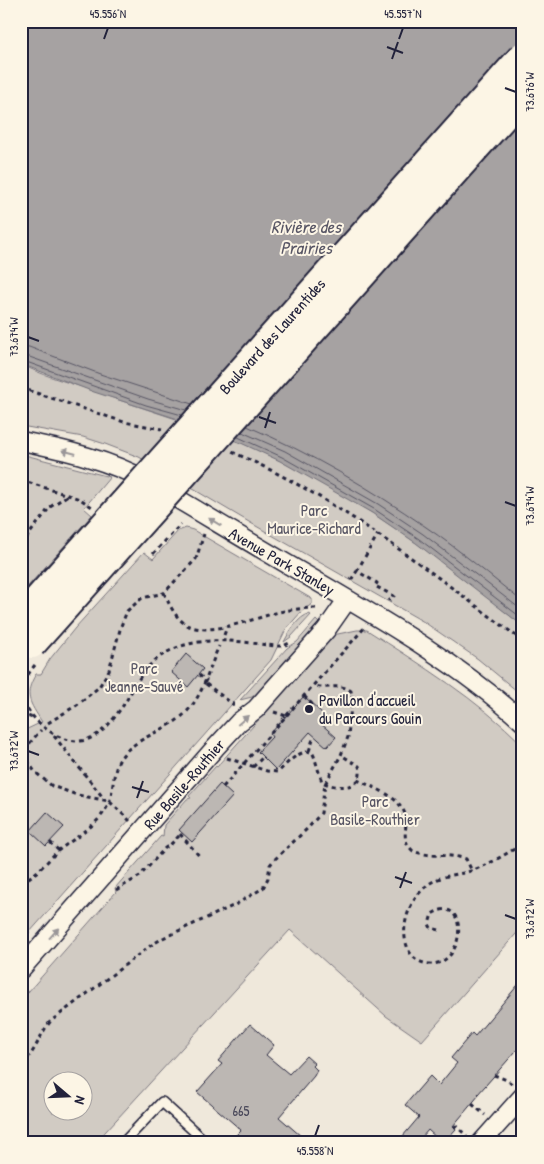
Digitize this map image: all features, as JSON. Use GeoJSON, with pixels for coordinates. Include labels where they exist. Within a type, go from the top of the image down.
{"type":"FeatureCollection","features":[{"type":"Feature","properties":{"kind":"main road","name":"Boulevard des Laurentides"},"geometry":{"type":"LineString","coordinates":[[21,618],[523,55]]}},
{"type":"Feature","properties":{"kind":"main road","name":"Boulevard des Laurentides"},"geometry":{"type":"LineString","coordinates":[[29,645],[523,96]]}},
{"type":"Feature","properties":{"kind":"street","name":"Avenue Park Stanley"},"geometry":{"type":"LineString","coordinates":[[21,441],[90,457],[128,471],[173,496],[416,642],[470,679],[523,722]]}},
{"type":"Feature","properties":{"kind":"street","name":"Rue Basile-Routhier"},"geometry":{"type":"LineString","coordinates":[[21,969],[215,748],[239,722],[256,709],[326,630],[347,600]]}},
{"type":"Feature","properties":{"kind":"street"},"geometry":{"type":"LineString","coordinates":[[474,1140],[518,1091]]}},
{"type":"Feature","properties":{"kind":"lane","name":"Boulevard des Laurentides"},"geometry":{"type":"LineString","coordinates":[[29,645],[523,75]]}},
{"type":"Feature","properties":{"kind":"lane"},"geometry":{"type":"LineString","coordinates":[[123,1143],[162,1102],[207,1143]]}},
{"type":"Feature","properties":{"kind":"path"},"geometry":{"type":"LineString","coordinates":[[21,388],[124,422],[168,431]]}},
{"type":"Feature","properties":{"kind":"path"},"geometry":{"type":"LineString","coordinates":[[230,451],[337,506],[523,641]]}},
{"type":"Feature","properties":{"kind":"path"},"geometry":{"type":"LineString","coordinates":[[21,480],[87,503]]}},
{"type":"Feature","properties":{"kind":"path"},"geometry":{"type":"LineString","coordinates":[[21,545],[50,507],[68,495]]}},
{"type":"Feature","properties":{"kind":"path"},"geometry":{"type":"LineString","coordinates":[[153,554],[181,524]]}},
{"type":"Feature","properties":{"kind":"path"},"geometry":{"type":"LineString","coordinates":[[48,723],[90,696],[104,680],[113,659],[121,626],[127,611],[142,598],[164,592],[196,559],[204,533]]}},
{"type":"Feature","properties":{"kind":"path"},"geometry":{"type":"LineString","coordinates":[[351,580],[378,534]]}},
{"type":"Feature","properties":{"kind":"path"},"geometry":{"type":"LineString","coordinates":[[357,572],[376,583],[375,586],[394,596],[389,601]]}},
{"type":"Feature","properties":{"kind":"path"},"geometry":{"type":"LineString","coordinates":[[164,592],[177,616],[190,626],[227,627],[286,611],[324,608],[318,614]]}},
{"type":"Feature","properties":{"kind":"path"},"geometry":{"type":"LineString","coordinates":[[224,635],[227,627]]}},
{"type":"Feature","properties":{"kind":"path","name":"Rue Basile-Routhier"},"geometry":{"type":"LineString","coordinates":[[223,787],[366,627]]}},
{"type":"Feature","properties":{"kind":"path"},"geometry":{"type":"LineString","coordinates":[[52,734],[74,741],[85,740],[97,734],[116,716],[144,671],[159,656],[174,648],[190,643],[228,640],[280,646],[289,643],[295,638]]}},
{"type":"Feature","properties":{"kind":"path"},"geometry":{"type":"LineString","coordinates":[[29,645],[28,674],[23,685],[24,700],[33,715],[52,734],[107,801],[130,821]]}},
{"type":"Feature","properties":{"kind":"path"},"geometry":{"type":"LineString","coordinates":[[21,882],[35,874],[59,851],[96,822],[105,810],[122,755],[138,743],[178,720],[206,682],[219,646]]}},
{"type":"Feature","properties":{"kind":"path"},"geometry":{"type":"LineString","coordinates":[[199,675],[234,705]]}},
{"type":"Feature","properties":{"kind":"path"},"geometry":{"type":"LineString","coordinates":[[21,1064],[32,1055],[46,1026],[51,1020],[116,970],[163,938],[220,913],[263,888],[270,865],[322,813],[325,784],[348,738],[351,691],[344,686],[322,688],[314,685]]}},
{"type":"Feature","properties":{"kind":"path"},"geometry":{"type":"LineString","coordinates":[[304,696],[314,706]]}},
{"type":"Feature","properties":{"kind":"path"},"geometry":{"type":"LineString","coordinates":[[21,721],[33,715]]}},
{"type":"Feature","properties":{"kind":"path"},"geometry":{"type":"LineString","coordinates":[[41,730],[22,756],[35,772],[52,786],[76,795],[107,801]]}},
{"type":"Feature","properties":{"kind":"path"},"geometry":{"type":"LineString","coordinates":[[309,751],[314,736]]}},
{"type":"Feature","properties":{"kind":"path"},"geometry":{"type":"LineString","coordinates":[[309,751],[314,756],[322,782],[348,787],[357,780],[360,774],[359,766],[341,755]]}},
{"type":"Feature","properties":{"kind":"path"},"geometry":{"type":"LineString","coordinates":[[224,758],[267,771],[278,772],[299,753],[309,751]]}},
{"type":"Feature","properties":{"kind":"path"},"geometry":{"type":"LineString","coordinates":[[253,767],[263,757]]}},
{"type":"Feature","properties":{"kind":"path"},"geometry":{"type":"LineString","coordinates":[[357,780],[379,790],[397,802],[404,812],[405,839],[413,851],[427,856],[454,856],[466,859],[472,871]]}},
{"type":"Feature","properties":{"kind":"path","name":"Rue Basile-Routhier"},"geometry":{"type":"LineString","coordinates":[[116,890],[140,876],[181,833],[201,858]]}},
{"type":"Feature","properties":{"kind":"path"},"geometry":{"type":"LineString","coordinates":[[50,842],[59,851]]}},
{"type":"Feature","properties":{"kind":"path"},"geometry":{"type":"LineString","coordinates":[[438,930],[431,928],[429,924],[432,914],[443,909],[455,915],[460,929],[458,939],[452,951],[438,962],[423,963],[416,960],[407,946],[404,935],[408,914],[422,890],[432,882],[472,871],[523,844]]}},
{"type":"Feature","properties":{"kind":"path"},"geometry":{"type":"LineString","coordinates":[[494,1075],[507,1080],[518,1091]]}},
{"type":"Feature","properties":{"kind":"path"},"geometry":{"type":"LineString","coordinates":[[472,1104],[486,1116]]}},
{"type":"Feature","properties":{"kind":"path"},"geometry":{"type":"LineString","coordinates":[[454,1128],[456,1126],[474,1140]]}},
{"type":"Feature","properties":{"kind":"path"},"geometry":{"type":"LineString","coordinates":[[451,1135],[460,1143]]}},
{"type":"Feature","properties":{"kind":"path"},"geometry":{"type":"LineString","coordinates":[[236,1143],[239,1139]]}},
{"type":"Feature","properties":{"kind":"green space","name":"Parc Maurice-Richard"},"geometry":{"type":"Polygon","coordinates":[[[21,364],[53,378],[183,421],[265,453],[353,501],[395,528],[443,562],[523,626],[523,696],[478,659],[424,622],[139,457],[83,437],[21,426],[21,364]]]}},
{"type":"Feature","properties":{"kind":"green space"},"geometry":{"type":"Polygon","coordinates":[[[21,454],[110,477],[84,508],[92,515],[21,594],[21,454]]]}},
{"type":"Feature","properties":{"kind":"green space","name":"Parc Jeanne-Sauvé"},"geometry":{"type":"Polygon","coordinates":[[[186,528],[193,530],[312,599],[312,604],[302,611],[286,629],[271,660],[21,942],[21,732],[42,722],[31,704],[29,693],[32,681],[36,674],[41,674],[50,659],[75,628],[144,552],[153,559],[178,531],[186,528]]]}},
{"type":"Feature","properties":{"kind":"green space"},"geometry":{"type":"Polygon","coordinates":[[[309,614],[311,615],[284,642],[298,621],[309,614]]]}},
{"type":"Feature","properties":{"kind":"green space"},"geometry":{"type":"Polygon","coordinates":[[[316,620],[319,623],[256,694],[240,700],[287,648],[297,642],[316,620]]]}},
{"type":"Feature","properties":{"kind":"green space","name":"Parc Basile-Routhier"},"geometry":{"type":"Polygon","coordinates":[[[367,630],[468,698],[523,745],[523,926],[422,1041],[386,1016],[290,930],[95,1143],[21,1143],[21,1000],[116,892],[115,888],[161,836],[163,837],[164,825],[187,799],[191,798],[189,796],[219,765],[333,635],[367,630]]]}},
{"type":"Feature","properties":{"kind":"water","name":"Rivière des Prairies"},"geometry":{"type":"Polygon","coordinates":[[[21,21],[523,21],[523,626],[416,543],[372,513],[280,461],[241,443],[178,419],[94,392],[21,364],[21,21]]]}},
{"type":"Feature","properties":{"kind":"building"},"geometry":{"type":"Polygon","coordinates":[[[186,654],[203,669],[188,687],[171,672],[186,654]]]}},
{"type":"Feature","properties":{"kind":"building"},"geometry":{"type":"Polygon","coordinates":[[[304,696],[325,716],[319,722],[336,737],[327,747],[310,732],[276,770],[258,752],[272,737],[270,734],[304,696]]]}},
{"type":"Feature","properties":{"kind":"building"},"geometry":{"type":"Polygon","coordinates":[[[220,784],[233,796],[192,842],[179,830],[220,784]]]}},
{"type":"Feature","properties":{"kind":"building"},"geometry":{"type":"Polygon","coordinates":[[[47,812],[64,827],[46,846],[30,831],[47,812]]]}},
{"type":"Feature","properties":{"kind":"building"},"geometry":{"type":"Polygon","coordinates":[[[523,979],[523,1043],[478,1094],[453,1126],[456,1129],[445,1141],[442,1139],[440,1141],[428,1130],[417,1143],[397,1143],[419,1117],[405,1105],[430,1076],[439,1085],[457,1063],[451,1058],[472,1033],[475,1036],[523,979]]]}},
{"type":"Feature","properties":{"kind":"building"},"geometry":{"type":"Polygon","coordinates":[[[250,1024],[274,1045],[266,1055],[289,1074],[306,1056],[315,1064],[313,1066],[317,1070],[314,1076],[279,1117],[309,1143],[243,1143],[235,1136],[241,1130],[197,1092],[222,1064],[218,1061],[250,1024]]]}},
{"type":"Feature","properties":{"kind":"place","name":"Pavillon d'accueil du Parcours Gouin"},"geometry":{"type":"Point","coordinates":[309,709]}}]}
